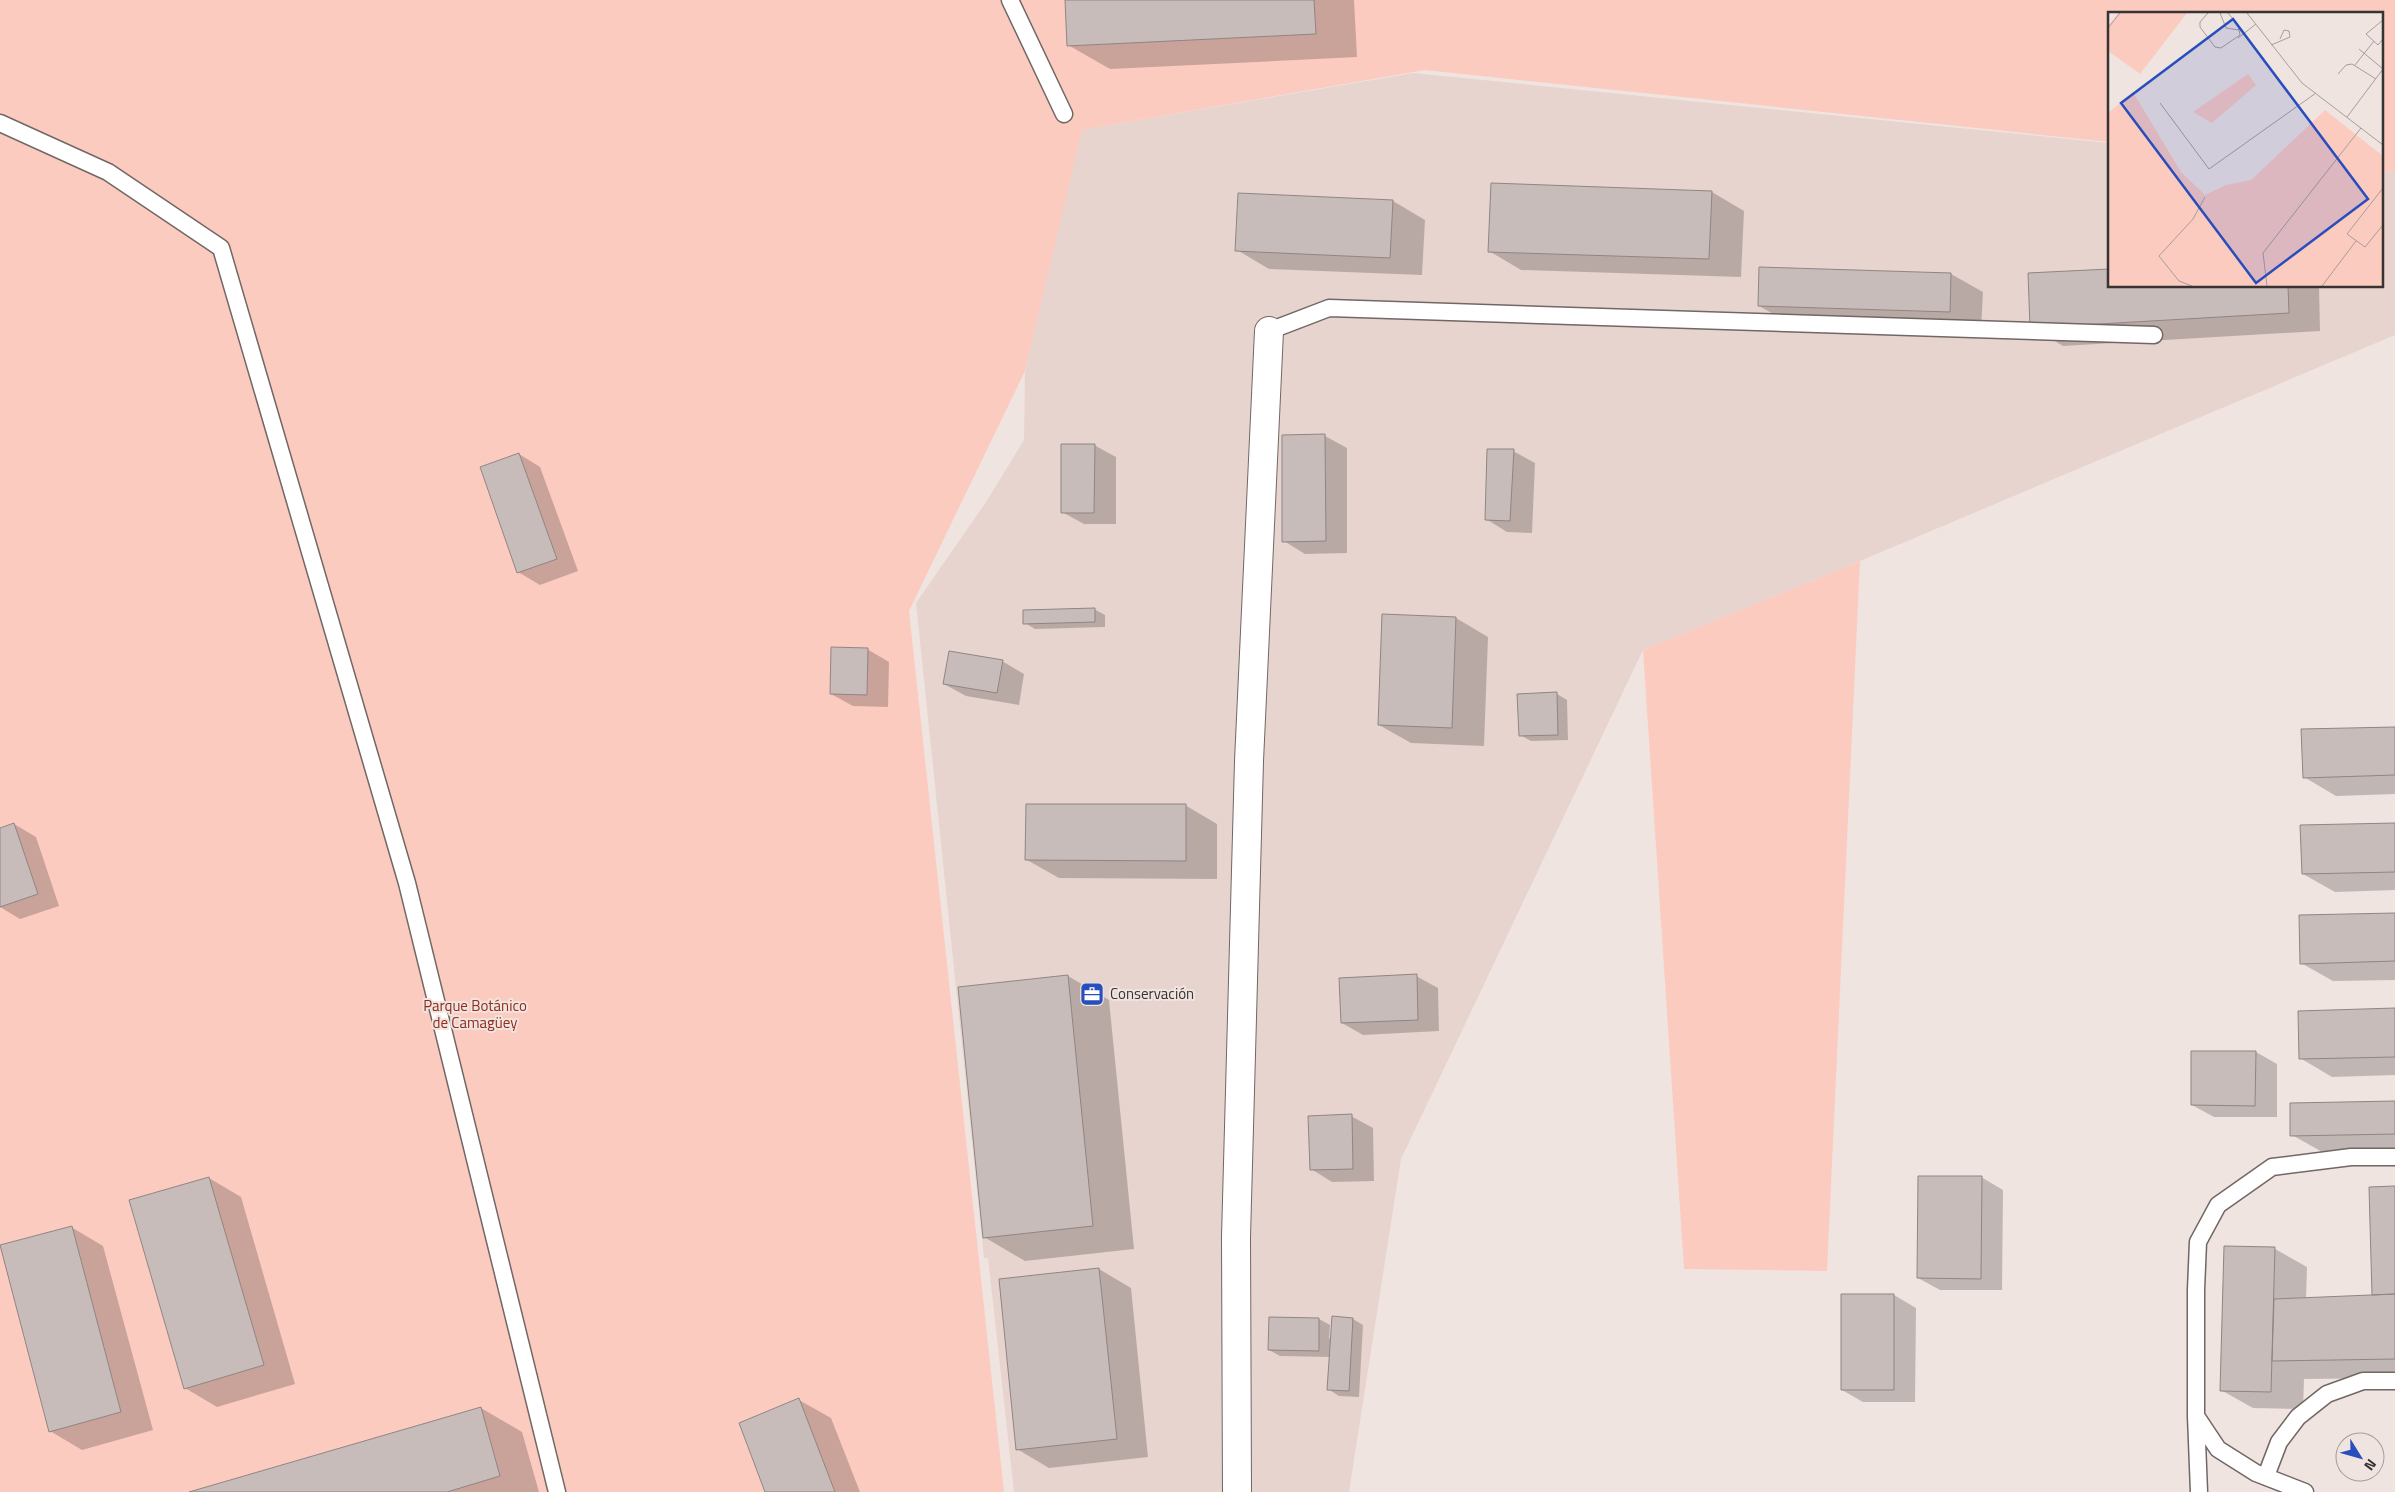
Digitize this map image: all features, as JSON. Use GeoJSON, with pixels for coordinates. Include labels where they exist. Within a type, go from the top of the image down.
{"type":"FeatureCollection","features":[{"type":"Feature","properties":{"kind":"street"},"geometry":{"type":"LineString","coordinates":[[1237,1492],[1236,1237],[1248,771],[1269,331]]}},
{"type":"Feature","properties":{"kind":"lane"},"geometry":{"type":"LineString","coordinates":[[1010,0],[1064,114]]}},
{"type":"Feature","properties":{"kind":"lane"},"geometry":{"type":"LineString","coordinates":[[0,123],[108,172],[221,248],[407,883],[557,1492]]}},
{"type":"Feature","properties":{"kind":"lane"},"geometry":{"type":"LineString","coordinates":[[1269,331],[1329,308],[2154,335]]}},
{"type":"Feature","properties":{"kind":"lane"},"geometry":{"type":"LineString","coordinates":[[2199,1492],[2196,1416],[2198,1242],[2218,1205],[2272,1167],[2351,1157],[2395,1157]]}},
{"type":"Feature","properties":{"kind":"lane"},"geometry":{"type":"LineString","coordinates":[[2266,1476],[2279,1442],[2298,1417],[2327,1394],[2363,1381],[2395,1381]]}},
{"type":"Feature","properties":{"kind":"lane"},"geometry":{"type":"LineString","coordinates":[[2196,1416],[2218,1449],[2256,1473],[2305,1492]]}},
{"type":"Feature","properties":{"kind":"shaded area"},"geometry":{"type":"Polygon","coordinates":[[[1413,73],[2108,143],[2108,288],[2382,288],[2382,171],[2395,172],[2395,335],[1860,561],[1643,650],[1401,1159],[1349,1492],[1014,1492],[988,1258],[984,1258],[916,603],[986,502],[1024,440],[1025,371],[1081,130],[1413,73]]]}},
{"type":"Feature","properties":{"kind":"green space","name":"Parque Botánico de Camagüey"},"geometry":{"type":"Polygon","coordinates":[[[0,0],[2395,0],[2395,172],[2382,171],[2382,12],[2108,12],[2108,142],[1425,70],[1082,130],[1025,371],[909,611],[1004,1492],[0,1492],[0,0]]]}},
{"type":"Feature","properties":{"kind":"green space"},"geometry":{"type":"Polygon","coordinates":[[[1860,561],[1827,1271],[1684,1269],[1643,650],[1860,561]]]}},
{"type":"Feature","properties":{"kind":"building"},"geometry":{"type":"Polygon","coordinates":[[[1065,0],[1314,0],[1316,34],[1067,46],[1065,0]]]}},
{"type":"Feature","properties":{"kind":"building"},"geometry":{"type":"Polygon","coordinates":[[[1491,183],[1712,191],[1709,259],[1488,252],[1491,183]]]}},
{"type":"Feature","properties":{"kind":"building"},"geometry":{"type":"Polygon","coordinates":[[[1238,193],[1393,200],[1390,258],[1235,251],[1238,193]]]}},
{"type":"Feature","properties":{"kind":"building"},"geometry":{"type":"Polygon","coordinates":[[[1759,267],[1951,273],[1950,312],[1758,306],[1759,267]]]}},
{"type":"Feature","properties":{"kind":"building"},"geometry":{"type":"Polygon","coordinates":[[[2108,269],[2108,288],[2288,288],[2289,313],[2030,328],[2028,273],[2108,269]]]}},
{"type":"Feature","properties":{"kind":"building"},"geometry":{"type":"Polygon","coordinates":[[[1325,434],[1326,541],[1282,542],[1282,435],[1325,434]]]}},
{"type":"Feature","properties":{"kind":"building"},"geometry":{"type":"Polygon","coordinates":[[[1061,444],[1095,444],[1094,513],[1061,513],[1061,444]]]}},
{"type":"Feature","properties":{"kind":"building"},"geometry":{"type":"Polygon","coordinates":[[[1487,449],[1514,449],[1510,521],[1485,520],[1487,449]]]}},
{"type":"Feature","properties":{"kind":"building"},"geometry":{"type":"Polygon","coordinates":[[[519,453],[557,559],[517,573],[480,467],[519,453]]]}},
{"type":"Feature","properties":{"kind":"building"},"geometry":{"type":"Polygon","coordinates":[[[1095,608],[1095,622],[1023,624],[1023,610],[1095,608]]]}},
{"type":"Feature","properties":{"kind":"building"},"geometry":{"type":"Polygon","coordinates":[[[1382,614],[1456,617],[1452,728],[1378,725],[1382,614]]]}},
{"type":"Feature","properties":{"kind":"building"},"geometry":{"type":"Polygon","coordinates":[[[831,647],[868,648],[867,695],[830,694],[831,647]]]}},
{"type":"Feature","properties":{"kind":"building"},"geometry":{"type":"Polygon","coordinates":[[[949,651],[1003,660],[997,693],[943,684],[949,651]]]}},
{"type":"Feature","properties":{"kind":"building"},"geometry":{"type":"Polygon","coordinates":[[[1557,692],[1558,735],[1519,736],[1517,694],[1557,692]]]}},
{"type":"Feature","properties":{"kind":"building"},"geometry":{"type":"Polygon","coordinates":[[[2395,727],[2395,775],[2303,778],[2301,729],[2395,727]]]}},
{"type":"Feature","properties":{"kind":"building"},"geometry":{"type":"Polygon","coordinates":[[[1026,804],[1186,804],[1186,861],[1025,860],[1026,804]]]}},
{"type":"Feature","properties":{"kind":"building"},"geometry":{"type":"Polygon","coordinates":[[[14,823],[38,894],[0,907],[0,828],[14,823]]]}},
{"type":"Feature","properties":{"kind":"building"},"geometry":{"type":"Polygon","coordinates":[[[2395,823],[2395,872],[2302,874],[2300,825],[2395,823]]]}},
{"type":"Feature","properties":{"kind":"building"},"geometry":{"type":"Polygon","coordinates":[[[2395,913],[2395,961],[2300,964],[2299,915],[2395,913]]]}},
{"type":"Feature","properties":{"kind":"building"},"geometry":{"type":"Polygon","coordinates":[[[1417,974],[1418,1020],[1341,1023],[1339,978],[1417,974]]]}},
{"type":"Feature","properties":{"kind":"building"},"geometry":{"type":"Polygon","coordinates":[[[1068,975],[1093,1226],[983,1238],[958,987],[1068,975]]]}},
{"type":"Feature","properties":{"kind":"building"},"geometry":{"type":"Polygon","coordinates":[[[2395,1008],[2395,1057],[2299,1059],[2298,1011],[2395,1008]]]}},
{"type":"Feature","properties":{"kind":"building"},"geometry":{"type":"Polygon","coordinates":[[[2191,1051],[2256,1051],[2255,1106],[2191,1105],[2191,1051]]]}},
{"type":"Feature","properties":{"kind":"building"},"geometry":{"type":"Polygon","coordinates":[[[2395,1101],[2395,1134],[2290,1136],[2290,1103],[2395,1101]]]}},
{"type":"Feature","properties":{"kind":"building"},"geometry":{"type":"Polygon","coordinates":[[[1352,1114],[1353,1169],[1310,1170],[1308,1116],[1352,1114]]]}},
{"type":"Feature","properties":{"kind":"building"},"geometry":{"type":"Polygon","coordinates":[[[1918,1176],[1982,1176],[1981,1279],[1917,1278],[1918,1176]]]}},
{"type":"Feature","properties":{"kind":"building"},"geometry":{"type":"Polygon","coordinates":[[[209,1177],[264,1365],[184,1389],[129,1200],[209,1177]]]}},
{"type":"Feature","properties":{"kind":"building"},"geometry":{"type":"Polygon","coordinates":[[[2395,1186],[2395,1294],[2372,1295],[2369,1187],[2395,1186]]]}},
{"type":"Feature","properties":{"kind":"building"},"geometry":{"type":"Polygon","coordinates":[[[72,1226],[121,1412],[49,1432],[0,1245],[72,1226]]]}},
{"type":"Feature","properties":{"kind":"building"},"geometry":{"type":"Polygon","coordinates":[[[2224,1246],[2275,1247],[2271,1392],[2220,1391],[2224,1246]]]}},
{"type":"Feature","properties":{"kind":"building"},"geometry":{"type":"Polygon","coordinates":[[[1099,1268],[1117,1439],[1016,1450],[999,1279],[1099,1268]]]}},
{"type":"Feature","properties":{"kind":"building"},"geometry":{"type":"Polygon","coordinates":[[[1841,1294],[1894,1294],[1894,1390],[1841,1390],[1841,1294]]]}},
{"type":"Feature","properties":{"kind":"building"},"geometry":{"type":"Polygon","coordinates":[[[2395,1294],[2395,1359],[2272,1361],[2274,1299],[2395,1294]]]}},
{"type":"Feature","properties":{"kind":"building"},"geometry":{"type":"Polygon","coordinates":[[[1332,1316],[1353,1318],[1349,1391],[1327,1390],[1332,1316]]]}},
{"type":"Feature","properties":{"kind":"building"},"geometry":{"type":"Polygon","coordinates":[[[1269,1317],[1319,1318],[1319,1351],[1268,1350],[1269,1317]]]}},
{"type":"Feature","properties":{"kind":"building"},"geometry":{"type":"Polygon","coordinates":[[[799,1398],[835,1492],[765,1492],[739,1423],[799,1398]]]}},
{"type":"Feature","properties":{"kind":"building"},"geometry":{"type":"Polygon","coordinates":[[[481,1407],[500,1476],[447,1492],[189,1492],[481,1407]]]}},
{"type":"Feature","properties":{"kind":"place","name":"Conservación"},"geometry":{"type":"Point","coordinates":[1092,994]}}]}
